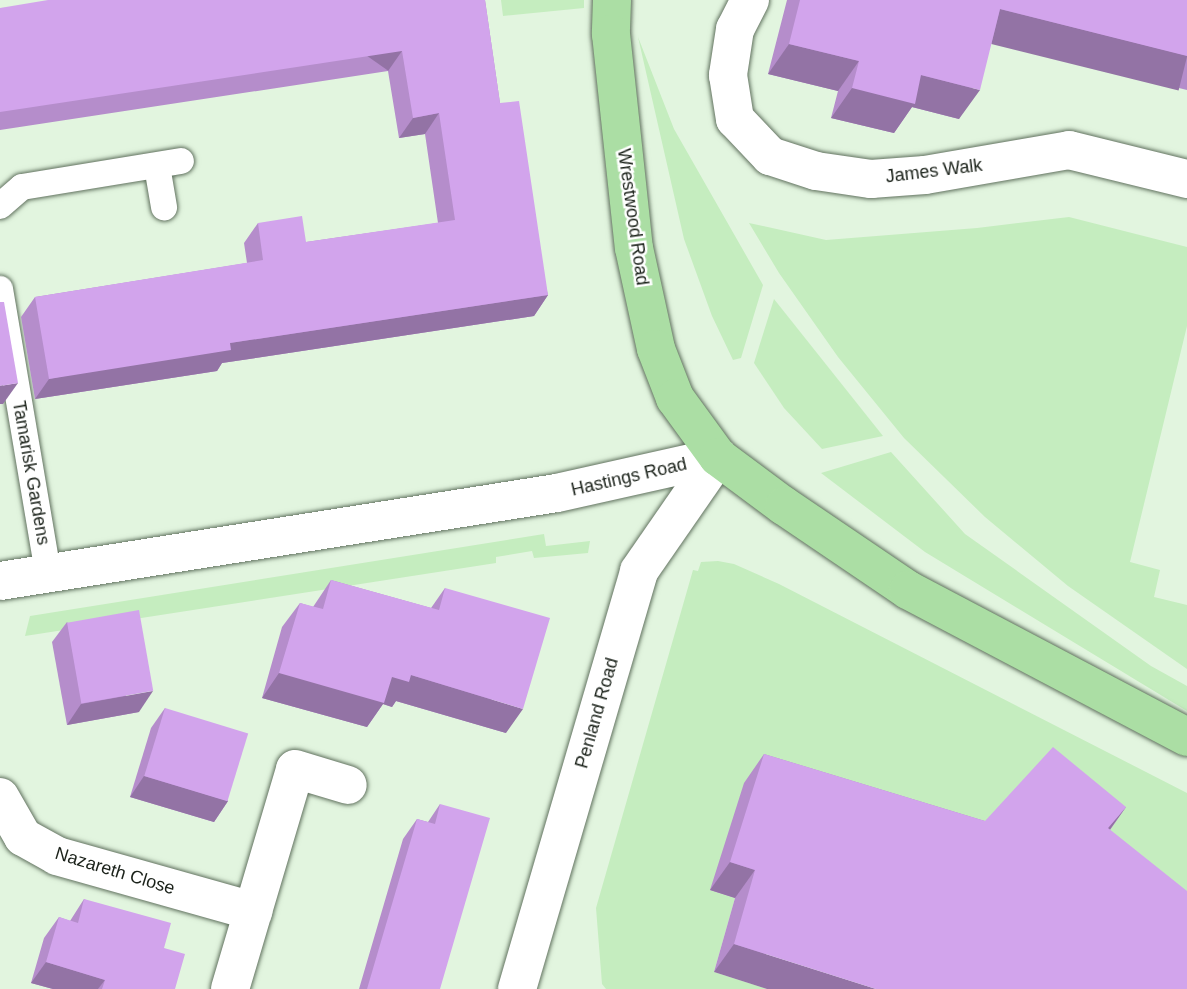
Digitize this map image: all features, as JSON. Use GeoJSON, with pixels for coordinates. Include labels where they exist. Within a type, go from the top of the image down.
{"type":"FeatureCollection","features":[{"type":"Feature","properties":{"kind":"main road","name":"Wrestwood Road"},"geometry":{"type":"LineString","coordinates":[[611,0],[611,34],[634,248],[656,349],[675,398],[718,457]]}},
{"type":"Feature","properties":{"kind":"main road"},"geometry":{"type":"LineString","coordinates":[[718,457],[784,506],[908,590],[1187,737]]}},
{"type":"Feature","properties":{"kind":"street","name":"James Walk"},"geometry":{"type":"LineString","coordinates":[[750,0],[735,29],[728,75],[735,119],[770,156],[816,171],[871,179],[925,175],[1069,150],[1187,179]]}},
{"type":"Feature","properties":{"kind":"street","name":"Hastings Road"},"geometry":{"type":"LineString","coordinates":[[0,581],[557,493],[718,457]]}},
{"type":"Feature","properties":{"kind":"street","name":"Penland Road"},"geometry":{"type":"LineString","coordinates":[[517,989],[639,571],[718,457]]}},
{"type":"Feature","properties":{"kind":"street"},"geometry":{"type":"LineString","coordinates":[[230,989],[295,769],[348,785]]}},
{"type":"Feature","properties":{"kind":"street","name":"Nazareth Close"},"geometry":{"type":"LineString","coordinates":[[0,797],[23,836],[57,856],[253,911]]}},
{"type":"Feature","properties":{"kind":"lane"},"geometry":{"type":"LineString","coordinates":[[0,206],[22,187],[169,164],[164,207]]}},
{"type":"Feature","properties":{"kind":"lane","name":"Tamarisk Gardens"},"geometry":{"type":"LineString","coordinates":[[0,289],[48,573]]}},
{"type":"Feature","properties":{"kind":"green space"},"geometry":{"type":"Polygon","coordinates":[[[501,0],[584,0],[584,8],[503,16],[501,0]]]}},
{"type":"Feature","properties":{"kind":"green space"},"geometry":{"type":"Polygon","coordinates":[[[638,37],[674,129],[763,285],[741,358],[733,360],[712,316],[684,239],[638,37]]]}},
{"type":"Feature","properties":{"kind":"green space"},"geometry":{"type":"Polygon","coordinates":[[[1069,217],[1187,247],[1187,326],[1130,562],[1160,570],[1154,597],[1187,605],[1187,669],[1068,586],[985,517],[904,438],[838,357],[779,273],[749,223],[826,240],[977,228],[1069,217]]]}},
{"type":"Feature","properties":{"kind":"green space"},"geometry":{"type":"Polygon","coordinates":[[[774,299],[883,436],[822,449],[784,408],[754,363],[774,299]]]}},
{"type":"Feature","properties":{"kind":"green space"},"geometry":{"type":"Polygon","coordinates":[[[891,452],[965,534],[1151,666],[1187,686],[1187,711],[925,552],[821,473],[891,452]]]}},
{"type":"Feature","properties":{"kind":"green space"},"geometry":{"type":"Polygon","coordinates":[[[544,534],[546,546],[590,541],[588,553],[534,558],[532,551],[496,557],[496,563],[25,636],[30,616],[544,534]]]}},
{"type":"Feature","properties":{"kind":"green space"},"geometry":{"type":"Polygon","coordinates":[[[701,562],[734,564],[779,584],[1187,793],[1187,935],[977,837],[710,890],[735,898],[714,972],[767,989],[606,989],[602,984],[596,908],[693,570],[698,571],[701,562]]]}},
{"type":"Feature","properties":{"kind":"building"},"geometry":{"type":"Polygon","coordinates":[[[48,0],[485,0],[500,103],[519,101],[548,295],[230,343],[231,350],[49,379],[35,297],[263,260],[258,223],[302,216],[306,242],[455,220],[439,113],[413,118],[402,51],[0,112],[0,8],[48,0]]]}},
{"type":"Feature","properties":{"kind":"building"},"geometry":{"type":"Polygon","coordinates":[[[800,0],[1187,0],[1187,56],[1000,9],[980,90],[921,75],[915,104],[852,88],[859,61],[789,44],[800,0]]]}},
{"type":"Feature","properties":{"kind":"building"},"geometry":{"type":"Polygon","coordinates":[[[0,302],[4,302],[18,383],[0,386],[0,302]]]}},
{"type":"Feature","properties":{"kind":"building"},"geometry":{"type":"Polygon","coordinates":[[[331,580],[439,610],[445,588],[550,618],[523,709],[411,675],[409,682],[392,677],[384,703],[279,673],[300,603],[323,609],[331,580]]]}},
{"type":"Feature","properties":{"kind":"building"},"geometry":{"type":"Polygon","coordinates":[[[139,610],[153,691],[81,703],[67,623],[139,610]]]}},
{"type":"Feature","properties":{"kind":"building"},"geometry":{"type":"Polygon","coordinates":[[[165,708],[248,733],[227,801],[144,776],[165,708]]]}},
{"type":"Feature","properties":{"kind":"building"},"geometry":{"type":"Polygon","coordinates":[[[1053,747],[1126,807],[1108,828],[1187,891],[1187,989],[876,989],[734,944],[755,870],[730,862],[764,754],[985,821],[1053,747]]]}},
{"type":"Feature","properties":{"kind":"building"},"geometry":{"type":"Polygon","coordinates":[[[440,804],[490,818],[440,989],[367,989],[417,819],[435,824],[440,804]]]}},
{"type":"Feature","properties":{"kind":"building"},"geometry":{"type":"Polygon","coordinates":[[[84,899],[171,923],[164,948],[185,954],[175,989],[102,989],[105,980],[46,962],[59,917],[78,923],[84,899]]]}}]}
